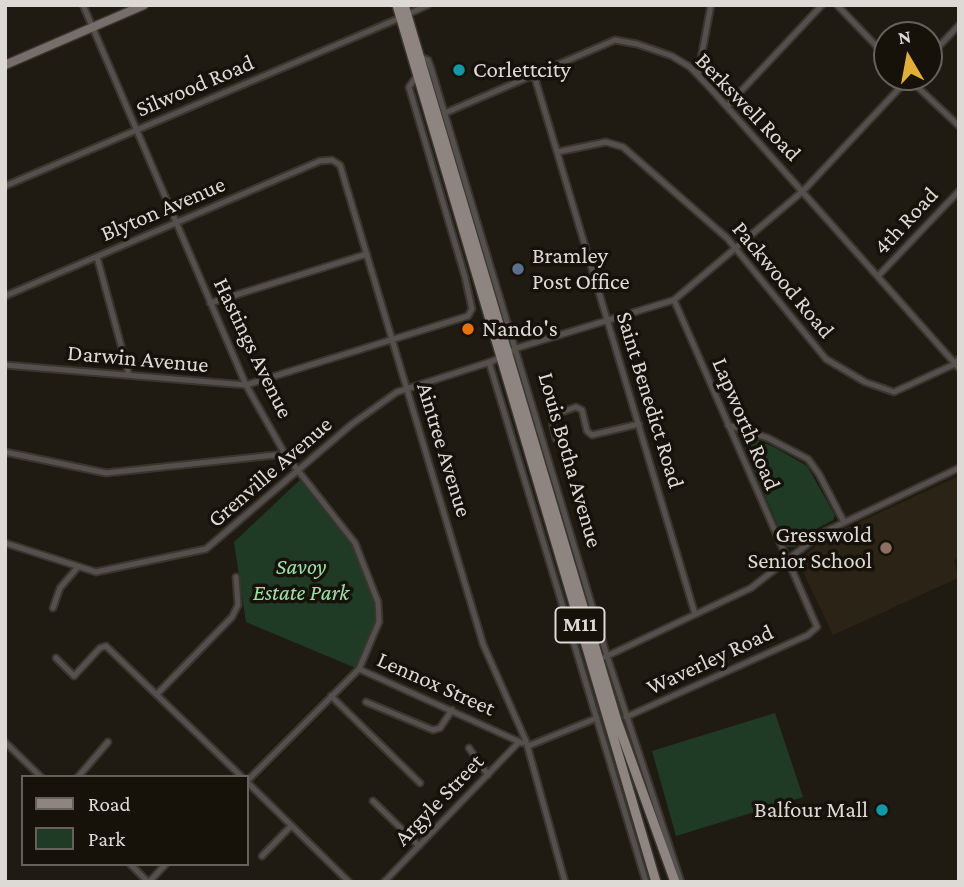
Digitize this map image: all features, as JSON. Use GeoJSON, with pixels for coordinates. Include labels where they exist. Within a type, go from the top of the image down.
{"type":"FeatureCollection","features":[{"type":"Feature","properties":{"kind":"main road"},"geometry":{"type":"LineString","coordinates":[[5,65],[145,5]]}},
{"type":"Feature","properties":{"kind":"main road","name":"Louis Botha Avenue"},"geometry":{"type":"LineString","coordinates":[[397,5],[403,13],[417,56],[503,356],[617,721],[676,877]]}},
{"type":"Feature","properties":{"kind":"main road","name":"Louis Botha Avenue"},"geometry":{"type":"LineString","coordinates":[[403,13],[416,77],[470,244],[481,294],[503,356]]}},
{"type":"Feature","properties":{"kind":"main road","name":"Louis Botha Avenue"},"geometry":{"type":"LineString","coordinates":[[599,659],[656,882]]}},
{"type":"Feature","properties":{"kind":"street","name":"Hastings Avenue"},"geometry":{"type":"LineString","coordinates":[[83,5],[246,385],[285,454],[355,543],[376,593],[379,622],[359,669]]}},
{"type":"Feature","properties":{"kind":"street","name":"Silwood Road"},"geometry":{"type":"LineString","coordinates":[[5,186],[403,13],[428,5]]}},
{"type":"Feature","properties":{"kind":"street"},"geometry":{"type":"LineString","coordinates":[[698,75],[711,5]]}},
{"type":"Feature","properties":{"kind":"street"},"geometry":{"type":"LineString","coordinates":[[727,106],[822,5]]}},
{"type":"Feature","properties":{"kind":"street"},"geometry":{"type":"LineString","coordinates":[[837,5],[873,42]]}},
{"type":"Feature","properties":{"kind":"street"},"geometry":{"type":"LineString","coordinates":[[943,42],[959,25]]}},
{"type":"Feature","properties":{"kind":"street","name":"Berkswell Road"},"geometry":{"type":"LineString","coordinates":[[445,113],[620,40],[672,56],[698,75],[727,106],[958,363]]}},
{"type":"Feature","properties":{"kind":"street","name":"Louis Botha Avenue"},"geometry":{"type":"LineString","coordinates":[[417,56],[429,63],[445,113],[470,244],[472,309],[468,316]]}},
{"type":"Feature","properties":{"kind":"street","name":"Saint Benedict Road"},"geometry":{"type":"LineString","coordinates":[[534,75],[695,614]]}},
{"type":"Feature","properties":{"kind":"street"},"geometry":{"type":"LineString","coordinates":[[674,300],[803,191],[896,91]]}},
{"type":"Feature","properties":{"kind":"street"},"geometry":{"type":"LineString","coordinates":[[922,91],[959,126]]}},
{"type":"Feature","properties":{"kind":"street","name":"Packwood Road"},"geometry":{"type":"LineString","coordinates":[[557,152],[606,142],[619,144],[737,249],[826,359],[865,382],[894,392],[958,363]]}},
{"type":"Feature","properties":{"kind":"street","name":"Blyton Avenue"},"geometry":{"type":"LineString","coordinates":[[5,296],[320,161],[336,161]]}},
{"type":"Feature","properties":{"kind":"street","name":"Aintree Avenue"},"geometry":{"type":"LineString","coordinates":[[336,161],[343,171],[483,644],[528,746],[565,882]]}},
{"type":"Feature","properties":{"kind":"street","name":"4th Road"},"geometry":{"type":"LineString","coordinates":[[879,275],[959,191]]}},
{"type":"Feature","properties":{"kind":"street","name":"Louis Botha Avenue"},"geometry":{"type":"LineString","coordinates":[[470,244],[517,348],[599,659],[626,717],[676,877],[681,882]]}},
{"type":"Feature","properties":{"kind":"street"},"geometry":{"type":"LineString","coordinates":[[210,303],[367,254]]}},
{"type":"Feature","properties":{"kind":"street"},"geometry":{"type":"LineString","coordinates":[[97,257],[129,375]]}},
{"type":"Feature","properties":{"kind":"street"},"geometry":{"type":"LineString","coordinates":[[470,297],[481,294]]}},
{"type":"Feature","properties":{"kind":"street","name":"Grenville Avenue"},"geometry":{"type":"LineString","coordinates":[[5,542],[77,568],[106,571],[206,549],[365,414],[407,387],[489,362],[517,348],[674,300]]}},
{"type":"Feature","properties":{"kind":"street","name":"Lapworth Road"},"geometry":{"type":"LineString","coordinates":[[674,300],[816,621],[816,629],[808,635]]}},
{"type":"Feature","properties":{"kind":"street","name":"Darwin Avenue"},"geometry":{"type":"LineString","coordinates":[[5,365],[246,385],[468,316]]}},
{"type":"Feature","properties":{"kind":"street","name":"Louis Botha Avenue"},"geometry":{"type":"LineString","coordinates":[[489,362],[646,882]]}},
{"type":"Feature","properties":{"kind":"street"},"geometry":{"type":"LineString","coordinates":[[556,439],[551,416],[576,407],[582,410],[587,430],[592,435],[639,424]]}},
{"type":"Feature","properties":{"kind":"street"},"geometry":{"type":"LineString","coordinates":[[728,425],[768,438],[807,459],[823,480],[844,522]]}},
{"type":"Feature","properties":{"kind":"street"},"geometry":{"type":"LineString","coordinates":[[5,452],[106,473],[285,454]]}},
{"type":"Feature","properties":{"kind":"street"},"geometry":{"type":"LineString","coordinates":[[599,659],[761,583],[818,536],[959,468]]}},
{"type":"Feature","properties":{"kind":"street"},"geometry":{"type":"LineString","coordinates":[[53,608],[60,588],[77,568]]}},
{"type":"Feature","properties":{"kind":"street"},"geometry":{"type":"LineString","coordinates":[[157,694],[232,617],[238,605],[236,577]]}},
{"type":"Feature","properties":{"kind":"street","name":"Waverley Road"},"geometry":{"type":"LineString","coordinates":[[626,717],[808,635]]}},
{"type":"Feature","properties":{"kind":"street"},"geometry":{"type":"LineString","coordinates":[[56,658],[74,676],[100,648],[106,646],[240,775]]}},
{"type":"Feature","properties":{"kind":"street","name":"Lennox Street"},"geometry":{"type":"LineString","coordinates":[[248,780],[359,669],[528,746]]}},
{"type":"Feature","properties":{"kind":"street"},"geometry":{"type":"LineString","coordinates":[[331,696],[419,783]]}},
{"type":"Feature","properties":{"kind":"street"},"geometry":{"type":"LineString","coordinates":[[366,702],[433,730],[440,728],[452,710]]}},
{"type":"Feature","properties":{"kind":"street"},"geometry":{"type":"LineString","coordinates":[[528,746],[597,718]]}},
{"type":"Feature","properties":{"kind":"street"},"geometry":{"type":"LineString","coordinates":[[5,742],[39,775]]}},
{"type":"Feature","properties":{"kind":"street"},"geometry":{"type":"LineString","coordinates":[[80,775],[108,742]]}},
{"type":"Feature","properties":{"kind":"street","name":"Argyle Street"},"geometry":{"type":"LineString","coordinates":[[384,882],[519,742]]}},
{"type":"Feature","properties":{"kind":"street"},"geometry":{"type":"LineString","coordinates":[[469,748],[488,775]]}},
{"type":"Feature","properties":{"kind":"street"},"geometry":{"type":"LineString","coordinates":[[5,756],[13,749]]}},
{"type":"Feature","properties":{"kind":"street"},"geometry":{"type":"LineString","coordinates":[[248,782],[349,882]]}},
{"type":"Feature","properties":{"kind":"street"},"geometry":{"type":"LineString","coordinates":[[373,801],[419,846]]}},
{"type":"Feature","properties":{"kind":"street"},"geometry":{"type":"LineString","coordinates":[[262,856],[291,826]]}},
{"type":"Feature","properties":{"kind":"street"},"geometry":{"type":"LineString","coordinates":[[132,866],[148,882],[164,866]]}},
{"type":"Feature","properties":{"kind":"shaded area","name":"Gresswold Senior School"},"geometry":{"type":"Polygon","coordinates":[[[959,476],[959,557],[954,560],[958,578],[833,635],[798,561],[825,538],[959,476]]]}},
{"type":"Feature","properties":{"kind":"green space"},"geometry":{"type":"Polygon","coordinates":[[[741,434],[774,447],[807,466],[835,515],[833,520],[816,529],[795,547],[787,547],[741,434]]]}},
{"type":"Feature","properties":{"kind":"green space","name":"Savoy Estate Park"},"geometry":{"type":"Polygon","coordinates":[[[300,480],[352,546],[378,614],[358,669],[246,622],[234,542],[300,480]]]}},
{"type":"Feature","properties":{"kind":"green space"},"geometry":{"type":"Polygon","coordinates":[[[775,713],[803,797],[676,836],[652,751],[775,713]]]}},
{"type":"Feature","properties":{"kind":"place","name":"Corlettcity"},"geometry":{"type":"Point","coordinates":[459,70]}},
{"type":"Feature","properties":{"kind":"place","name":"Bramley Post Office"},"geometry":{"type":"Point","coordinates":[518,269]}},
{"type":"Feature","properties":{"kind":"place","name":"Nando's"},"geometry":{"type":"Point","coordinates":[468,329]}},
{"type":"Feature","properties":{"kind":"place","name":"Gresswold Senior School"},"geometry":{"type":"Point","coordinates":[886,548]}},
{"type":"Feature","properties":{"kind":"place","name":"Balfour Mall"},"geometry":{"type":"Point","coordinates":[882,810]}}]}
